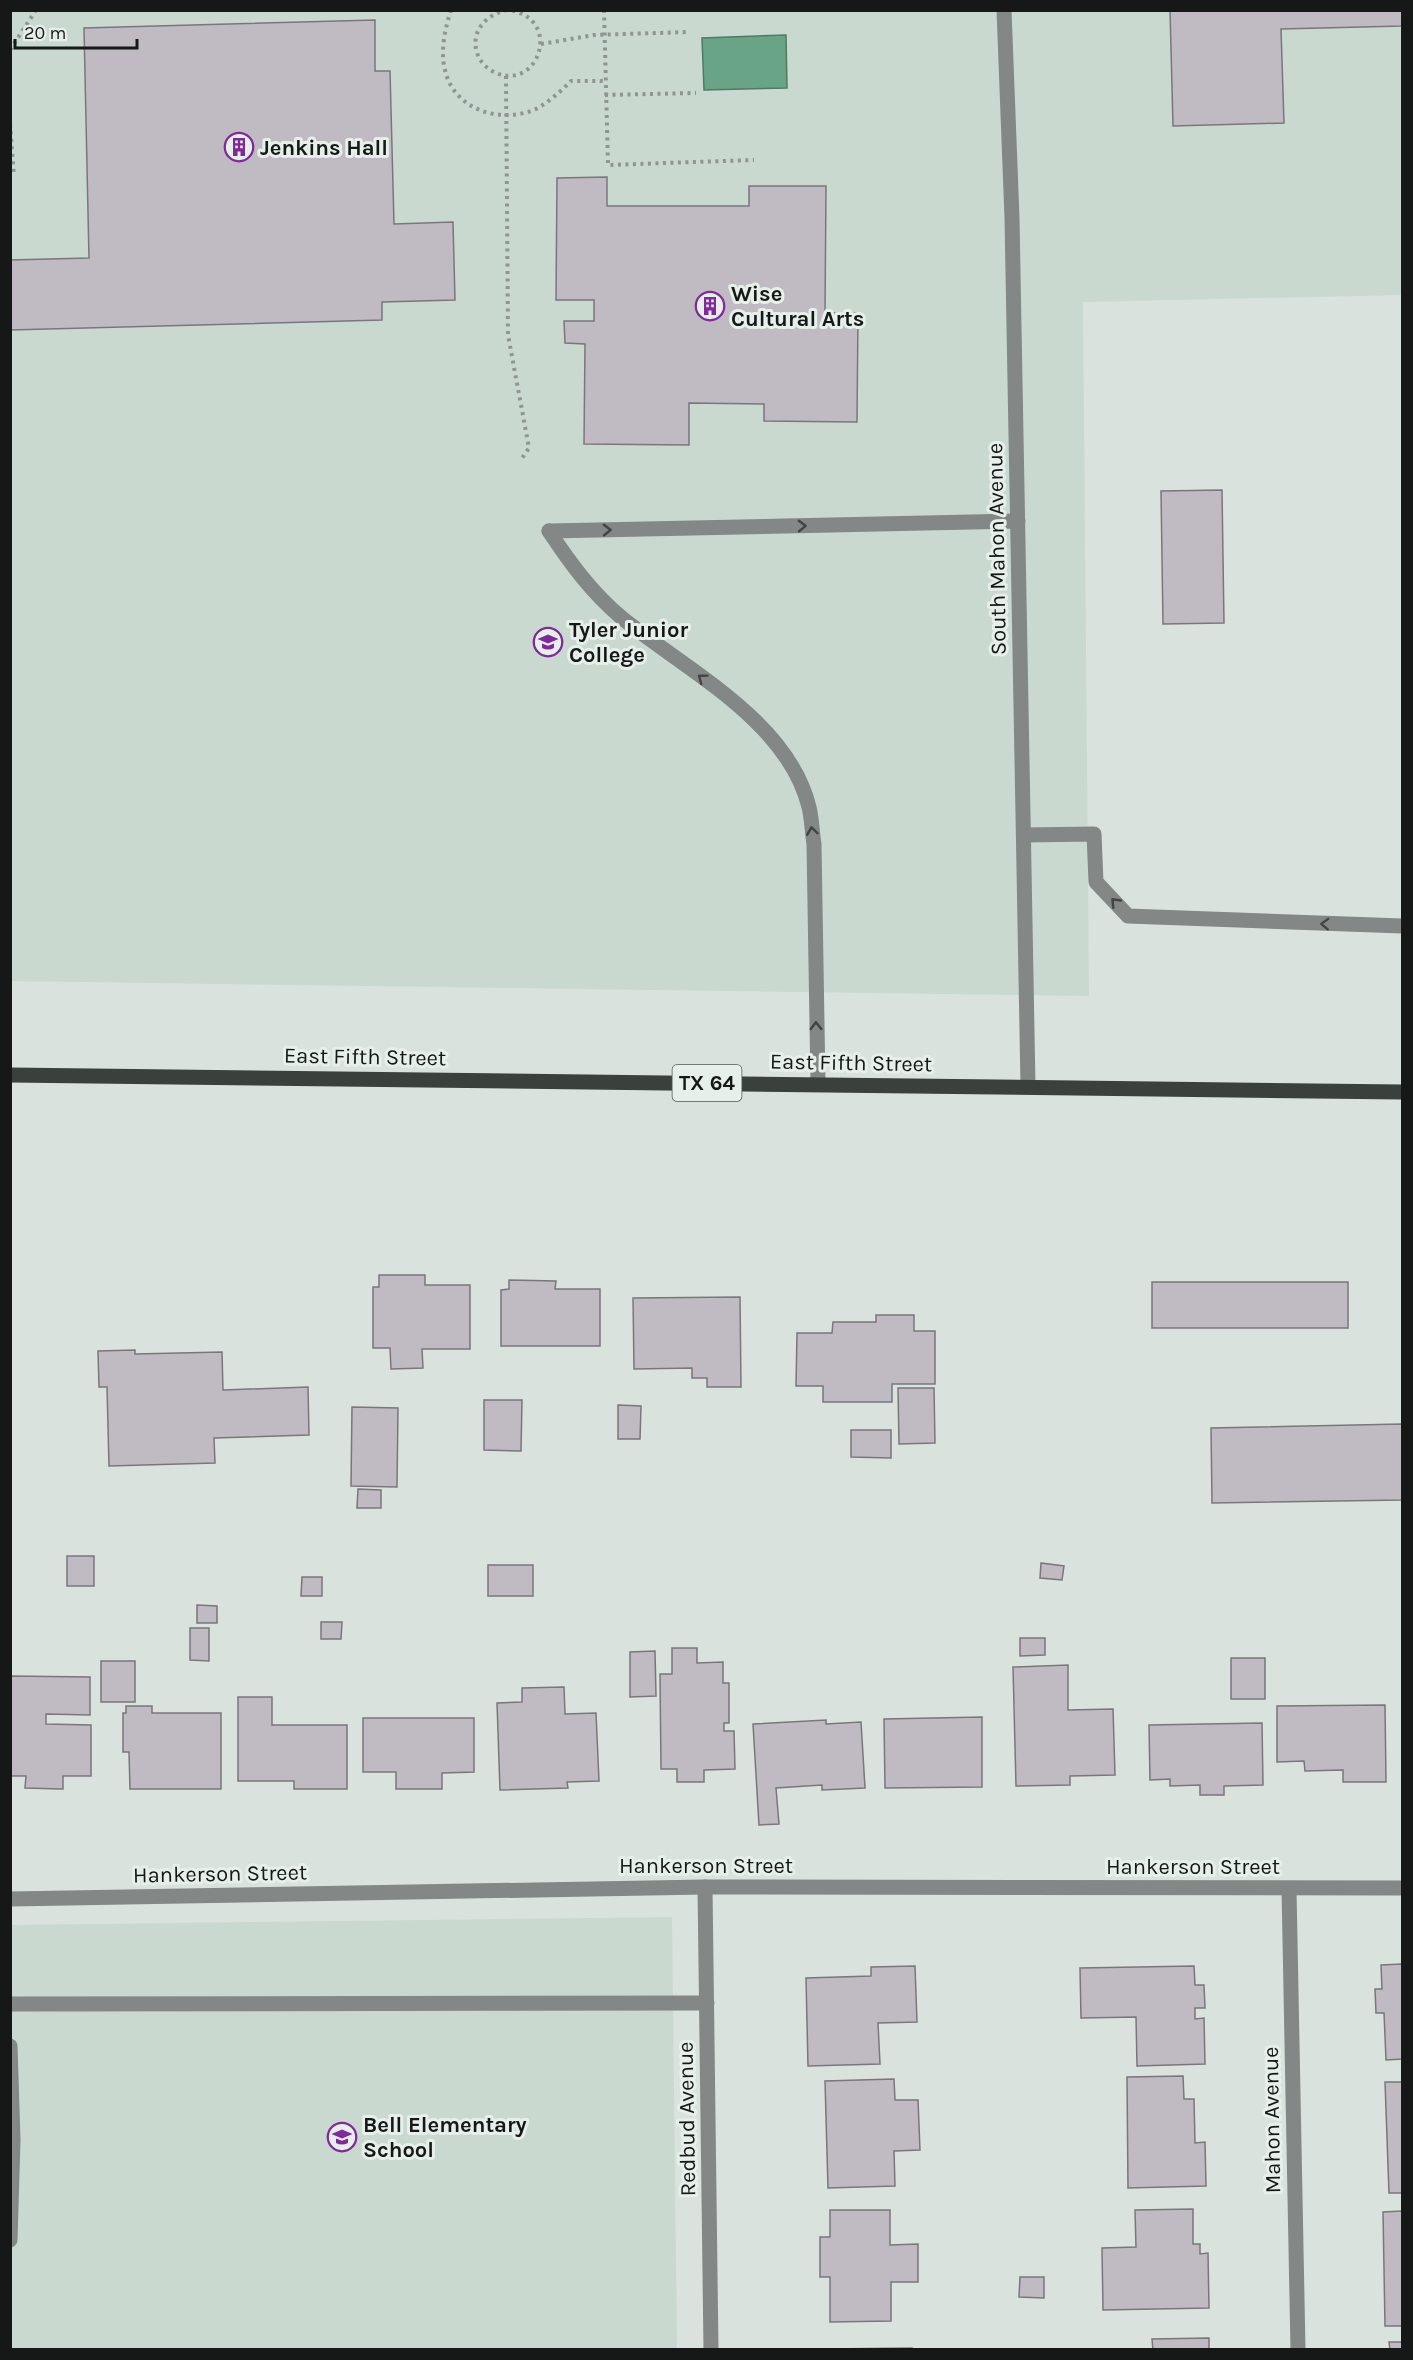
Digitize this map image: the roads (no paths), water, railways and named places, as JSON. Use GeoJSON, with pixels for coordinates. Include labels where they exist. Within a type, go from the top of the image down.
{"type":"FeatureCollection","features":[{"type":"Feature","properties":{"kind":"main road","name":"East Fifth Street"},"geometry":{"type":"LineString","coordinates":[[10,1075],[1402,1092]]}},
{"type":"Feature","properties":{"kind":"street","name":"South Mahon Avenue"},"geometry":{"type":"LineString","coordinates":[[1004,10],[1012,218],[1028,1086]]}},
{"type":"Feature","properties":{"kind":"street"},"geometry":{"type":"LineString","coordinates":[[818,1084],[814,844],[809,807],[797,776],[779,747],[734,702],[621,618],[592,590],[570,564],[549,531],[1018,521]]}},
{"type":"Feature","properties":{"kind":"street"},"geometry":{"type":"LineString","coordinates":[[1024,835],[1094,834],[1096,882],[1128,916],[1402,926]]}},
{"type":"Feature","properties":{"kind":"street","name":"Hankerson Street"},"geometry":{"type":"LineString","coordinates":[[10,1899],[705,1887],[1402,1888]]}},
{"type":"Feature","properties":{"kind":"street","name":"Redbud Avenue"},"geometry":{"type":"LineString","coordinates":[[705,1887],[711,2349]]}},
{"type":"Feature","properties":{"kind":"street","name":"Mahon Avenue"},"geometry":{"type":"LineString","coordinates":[[1289,1889],[1298,2349]]}},
{"type":"Feature","properties":{"kind":"street"},"geometry":{"type":"LineString","coordinates":[[10,2004],[706,2003]]}},
{"type":"Feature","properties":{"kind":"street"},"geometry":{"type":"LineString","coordinates":[[10,2046],[13,2139],[10,2240]]}},
{"type":"Feature","properties":{"kind":"place","name":"Jenkins Hall"},"geometry":{"type":"Point","coordinates":[239,147]}},
{"type":"Feature","properties":{"kind":"place","name":"Wise Cultural Arts"},"geometry":{"type":"Point","coordinates":[710,306]}},
{"type":"Feature","properties":{"kind":"place","name":"Tyler Junior College"},"geometry":{"type":"Point","coordinates":[548,642]}},
{"type":"Feature","properties":{"kind":"place","name":"Bell Elementary School"},"geometry":{"type":"Point","coordinates":[342,2137]}}]}
